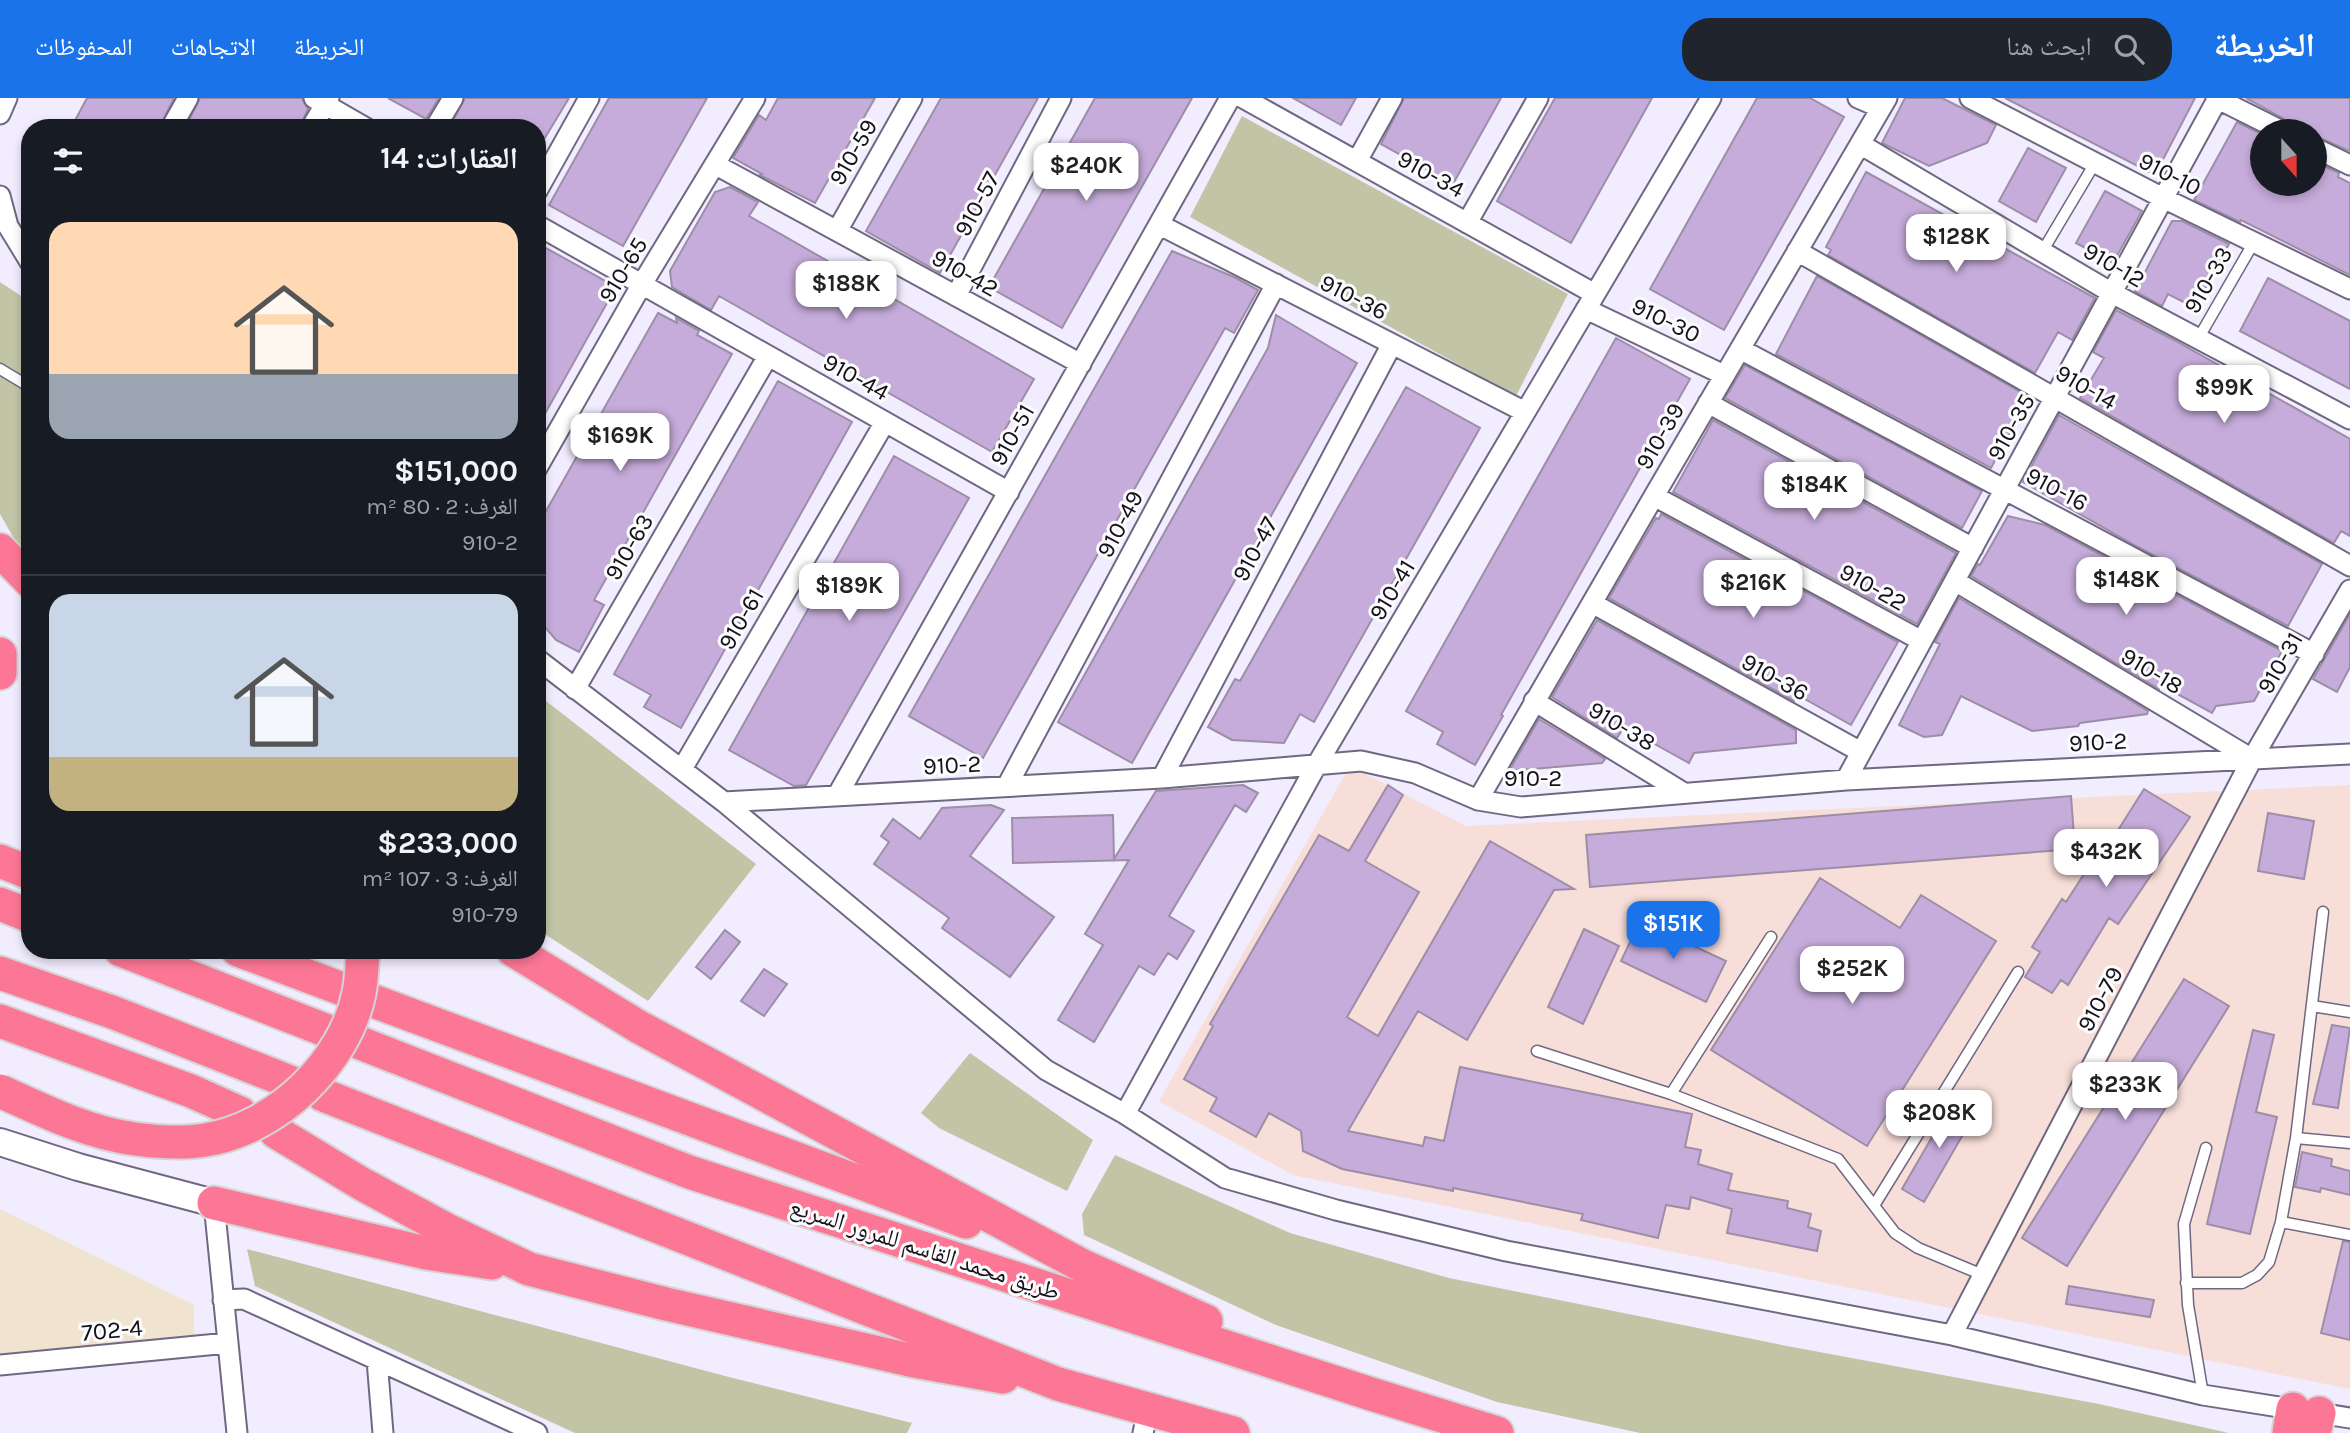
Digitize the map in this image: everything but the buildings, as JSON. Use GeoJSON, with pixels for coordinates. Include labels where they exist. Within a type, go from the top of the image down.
{"type":"FeatureCollection","features":[{"type":"Feature","properties":{"kind":"highway"},"geometry":{"type":"LineString","coordinates":[[0,550],[21,572]]}},
{"type":"Feature","properties":{"kind":"highway"},"geometry":{"type":"LineString","coordinates":[[0,654],[0,673]]}},
{"type":"Feature","properties":{"kind":"highway"},"geometry":{"type":"LineString","coordinates":[[0,862],[21,870]]}},
{"type":"Feature","properties":{"kind":"highway"},"geometry":{"type":"LineString","coordinates":[[0,904],[21,912]]}},
{"type":"Feature","properties":{"kind":"highway"},"geometry":{"type":"LineString","coordinates":[[144,959],[330,1032]]}},
{"type":"Feature","properties":{"kind":"highway"},"geometry":{"type":"LineString","coordinates":[[262,959],[345,990]]}},
{"type":"Feature","properties":{"kind":"highway"},"geometry":{"type":"LineString","coordinates":[[0,1091],[89,1129],[135,1139],[159,1142],[206,1140],[243,1128],[279,1108],[313,1079],[328,1060],[341,1040],[355,1006],[359,994],[362,959]]}},
{"type":"Feature","properties":{"kind":"highway"},"geometry":{"type":"LineString","coordinates":[[528,959],[639,1027],[1083,1266]]}},
{"type":"Feature","properties":{"kind":"highway"},"geometry":{"type":"LineString","coordinates":[[0,973],[112,1012],[290,1082]]}},
{"type":"Feature","properties":{"kind":"highway"},"geometry":{"type":"LineString","coordinates":[[376,1002],[1083,1266],[1368,1393]]}},
{"type":"Feature","properties":{"kind":"highway"},"geometry":{"type":"LineString","coordinates":[[0,1021],[191,1091],[240,1113]]}},
{"type":"Feature","properties":{"kind":"highway","name":"طريق محمد القاسم للمرور السريع"},"geometry":{"type":"LineString","coordinates":[[360,1043],[689,1172],[1497,1433]]}},
{"type":"Feature","properties":{"kind":"highway"},"geometry":{"type":"LineString","coordinates":[[323,1095],[1058,1384],[1145,1421],[1233,1433]]}},
{"type":"Feature","properties":{"kind":"highway"},"geometry":{"type":"LineString","coordinates":[[276,1132],[362,1184],[449,1231],[529,1269]]}},
{"type":"Feature","properties":{"kind":"highway"},"geometry":{"type":"LineString","coordinates":[[214,1203],[426,1253],[529,1269],[666,1304],[914,1361],[998,1377],[1058,1384]]}},
{"type":"Feature","properties":{"kind":"street"},"geometry":{"type":"LineString","coordinates":[[0,114],[8,98]]}},
{"type":"Feature","properties":{"kind":"street"},"geometry":{"type":"LineString","coordinates":[[176,119],[188,98]]}},
{"type":"Feature","properties":{"kind":"street"},"geometry":{"type":"LineString","coordinates":[[440,119],[453,98]]}},
{"type":"Feature","properties":{"kind":"street"},"geometry":{"type":"LineString","coordinates":[[546,175],[589,98]]}},
{"type":"Feature","properties":{"kind":"street","name":"910-65"},"geometry":{"type":"LineString","coordinates":[[546,452],[642,284],[755,98]]}},
{"type":"Feature","properties":{"kind":"street","name":"910-59"},"geometry":{"type":"LineString","coordinates":[[837,231],[912,98]]}},
{"type":"Feature","properties":{"kind":"street","name":"910-57"},"geometry":{"type":"LineString","coordinates":[[956,296],[1061,98]]}},
{"type":"Feature","properties":{"kind":"street","name":"910-51"},"geometry":{"type":"LineString","coordinates":[[837,796],[1230,98]]}},
{"type":"Feature","properties":{"kind":"street","name":"910-34"},"geometry":{"type":"LineString","coordinates":[[1243,98],[1467,223],[1591,301]]}},
{"type":"Feature","properties":{"kind":"street"},"geometry":{"type":"LineString","coordinates":[[1357,161],[1392,98]]}},
{"type":"Feature","properties":{"kind":"street"},"geometry":{"type":"LineString","coordinates":[[1467,223],[1538,98]]}},
{"type":"Feature","properties":{"kind":"street","name":"910-41"},"geometry":{"type":"LineString","coordinates":[[1125,1114],[1317,766],[1711,98]]}},
{"type":"Feature","properties":{"kind":"street"},"geometry":{"type":"LineString","coordinates":[[1858,98],[1884,103]]}},
{"type":"Feature","properties":{"kind":"street","name":"910-10"},"geometry":{"type":"LineString","coordinates":[[1970,98],[2163,198],[2350,289]]}},
{"type":"Feature","properties":{"kind":"street"},"geometry":{"type":"LineString","coordinates":[[2217,98],[2258,119]]}},
{"type":"Feature","properties":{"kind":"street","name":"910-35"},"geometry":{"type":"LineString","coordinates":[[1846,780],[2217,98]]}},
{"type":"Feature","properties":{"kind":"street"},"geometry":{"type":"LineString","coordinates":[[315,119],[323,100],[352,119]]}},
{"type":"Feature","properties":{"kind":"street","name":"910-39"},"geometry":{"type":"LineString","coordinates":[[1478,800],[1884,103]]}},
{"type":"Feature","properties":{"kind":"street","name":"910-12"},"geometry":{"type":"LineString","coordinates":[[1860,144],[2112,293],[2350,419]]}},
{"type":"Feature","properties":{"kind":"street"},"geometry":{"type":"LineString","coordinates":[[2328,154],[2350,165]]}},
{"type":"Feature","properties":{"kind":"street","name":"910-42"},"geometry":{"type":"LineString","coordinates":[[716,165],[1081,364]]}},
{"type":"Feature","properties":{"kind":"street"},"geometry":{"type":"LineString","coordinates":[[0,196],[4,231],[21,251]]}},
{"type":"Feature","properties":{"kind":"street","name":"910-36"},"geometry":{"type":"LineString","coordinates":[[1160,225],[1525,412]]}},
{"type":"Feature","properties":{"kind":"street","name":"910-44"},"geometry":{"type":"LineString","coordinates":[[546,230],[1009,492]]}},
{"type":"Feature","properties":{"kind":"street","name":"910-14"},"geometry":{"type":"LineString","coordinates":[[1797,251],[2350,566]]}},
{"type":"Feature","properties":{"kind":"street","name":"910-49"},"geometry":{"type":"LineString","coordinates":[[1007,786],[1276,284]]}},
{"type":"Feature","properties":{"kind":"street","name":"910-30"},"geometry":{"type":"LineString","coordinates":[[1591,301],[1724,375]]}},
{"type":"Feature","properties":{"kind":"street","name":"910-47"},"geometry":{"type":"LineString","coordinates":[[1162,778],[1392,344]]}},
{"type":"Feature","properties":{"kind":"street","name":"910-16"},"geometry":{"type":"LineString","coordinates":[[1740,349],[2314,654]]}},
{"type":"Feature","properties":{"kind":"street","name":"910-63"},"geometry":{"type":"LineString","coordinates":[[575,689],[768,356]]}},
{"type":"Feature","properties":{"kind":"street"},"geometry":{"type":"LineString","coordinates":[[1708,403],[1973,548]]}},
{"type":"Feature","properties":{"kind":"street","name":"910-61"},"geometry":{"type":"LineString","coordinates":[[682,769],[885,422]]}},
{"type":"Feature","properties":{"kind":"street","name":"910-22"},"geometry":{"type":"LineString","coordinates":[[1654,496],[1922,641]]}},
{"type":"Feature","properties":{"kind":"street","name":"910-18"},"geometry":{"type":"LineString","coordinates":[[1955,581],[2252,759]]}},
{"type":"Feature","properties":{"kind":"street","name":"910-31"},"geometry":{"type":"LineString","coordinates":[[2252,759],[2350,590]]}},
{"type":"Feature","properties":{"kind":"street","name":"910-36"},"geometry":{"type":"LineString","coordinates":[[1592,603],[1861,752]]}},
{"type":"Feature","properties":{"kind":"street"},"geometry":{"type":"LineString","coordinates":[[546,666],[724,802],[1046,1070],[1125,1114],[1225,1178],[1336,1210],[1506,1251],[1952,1335],[2313,1421]]}},
{"type":"Feature","properties":{"kind":"street","name":"910-38"},"geometry":{"type":"LineString","coordinates":[[1534,701],[1684,793]]}},
{"type":"Feature","properties":{"kind":"street","name":"910-2"},"geometry":{"type":"LineString","coordinates":[[724,802],[1162,778],[1361,761],[1415,773],[1478,800],[1521,807],[1846,780],[2349,753]]}},
{"type":"Feature","properties":{"kind":"street","name":"910-79"},"geometry":{"type":"LineString","coordinates":[[1952,1335],[2252,759]]}},
{"type":"Feature","properties":{"kind":"street"},"geometry":{"type":"LineString","coordinates":[[0,1142],[78,1167],[214,1203],[237,1433]]}},
{"type":"Feature","properties":{"kind":"street"},"geometry":{"type":"LineString","coordinates":[[223,1300],[244,1299],[377,1360],[511,1427],[537,1433]]}},
{"type":"Feature","properties":{"kind":"street","name":"702-4"},"geometry":{"type":"LineString","coordinates":[[0,1365],[228,1343]]}},
{"type":"Feature","properties":{"kind":"street"},"geometry":{"type":"LineString","coordinates":[[377,1360],[383,1433]]}},
{"type":"Feature","properties":{"kind":"lane"},"geometry":{"type":"LineString","coordinates":[[2042,252],[2095,163]]}},
{"type":"Feature","properties":{"kind":"lane","name":"910-33"},"geometry":{"type":"LineString","coordinates":[[2199,339],[2254,242]]}},
{"type":"Feature","properties":{"kind":"lane"},"geometry":{"type":"LineString","coordinates":[[0,369],[21,382]]}},
{"type":"Feature","properties":{"kind":"lane"},"geometry":{"type":"LineString","coordinates":[[2186,1283],[2242,1283],[2257,1275],[2269,1262],[2281,1222],[2296,1138],[2323,912]]}},
{"type":"Feature","properties":{"kind":"lane"},"geometry":{"type":"LineString","coordinates":[[1671,1094],[1771,937]]}},
{"type":"Feature","properties":{"kind":"lane"},"geometry":{"type":"LineString","coordinates":[[1875,1204],[2018,972]]}},
{"type":"Feature","properties":{"kind":"lane"},"geometry":{"type":"LineString","coordinates":[[2312,1006],[2350,1012]]}},
{"type":"Feature","properties":{"kind":"lane"},"geometry":{"type":"LineString","coordinates":[[1537,1051],[1671,1094],[1838,1159],[1895,1233],[1918,1248],[1983,1275]]}},
{"type":"Feature","properties":{"kind":"lane"},"geometry":{"type":"LineString","coordinates":[[2296,1138],[2350,1143]]}},
{"type":"Feature","properties":{"kind":"lane"},"geometry":{"type":"LineString","coordinates":[[2203,1395],[2188,1305],[2184,1224],[2206,1148]]}},
{"type":"Feature","properties":{"kind":"lane"},"geometry":{"type":"LineString","coordinates":[[2281,1222],[2350,1235]]}},
{"type":"Feature","properties":{"kind":"shaded area"},"geometry":{"type":"Polygon","coordinates":[[[1350,766],[1466,826],[2350,785],[2350,1389],[1293,1175],[1159,1101],[1350,766]]]}},
{"type":"Feature","properties":{"kind":"shaded area"},"geometry":{"type":"Polygon","coordinates":[[[0,1209],[194,1305],[194,1337],[0,1355],[0,1209]]]}},
{"type":"Feature","properties":{"kind":"green space"},"geometry":{"type":"Polygon","coordinates":[[[1242,116],[1568,294],[1516,396],[1190,217],[1242,116]]]}},
{"type":"Feature","properties":{"kind":"green space"},"geometry":{"type":"Polygon","coordinates":[[[0,282],[21,296],[21,550],[0,514],[0,282]]]}},
{"type":"Feature","properties":{"kind":"green space"},"geometry":{"type":"Polygon","coordinates":[[[546,701],[756,864],[648,1001],[546,935],[546,701]]]}},
{"type":"Feature","properties":{"kind":"green space"},"geometry":{"type":"Polygon","coordinates":[[[970,1053],[1093,1140],[1067,1191],[939,1128],[921,1113],[970,1053]]]}},
{"type":"Feature","properties":{"kind":"green space"},"geometry":{"type":"Polygon","coordinates":[[[1115,1155],[1290,1233],[1449,1278],[1787,1346],[2099,1404],[2229,1433],[1640,1433],[1497,1402],[1276,1325],[1084,1235],[1082,1214],[1115,1155]]]}},
{"type":"Feature","properties":{"kind":"green space"},"geometry":{"type":"Polygon","coordinates":[[[247,1249],[912,1423],[907,1433],[575,1433],[255,1286],[247,1249]]]}}]}
